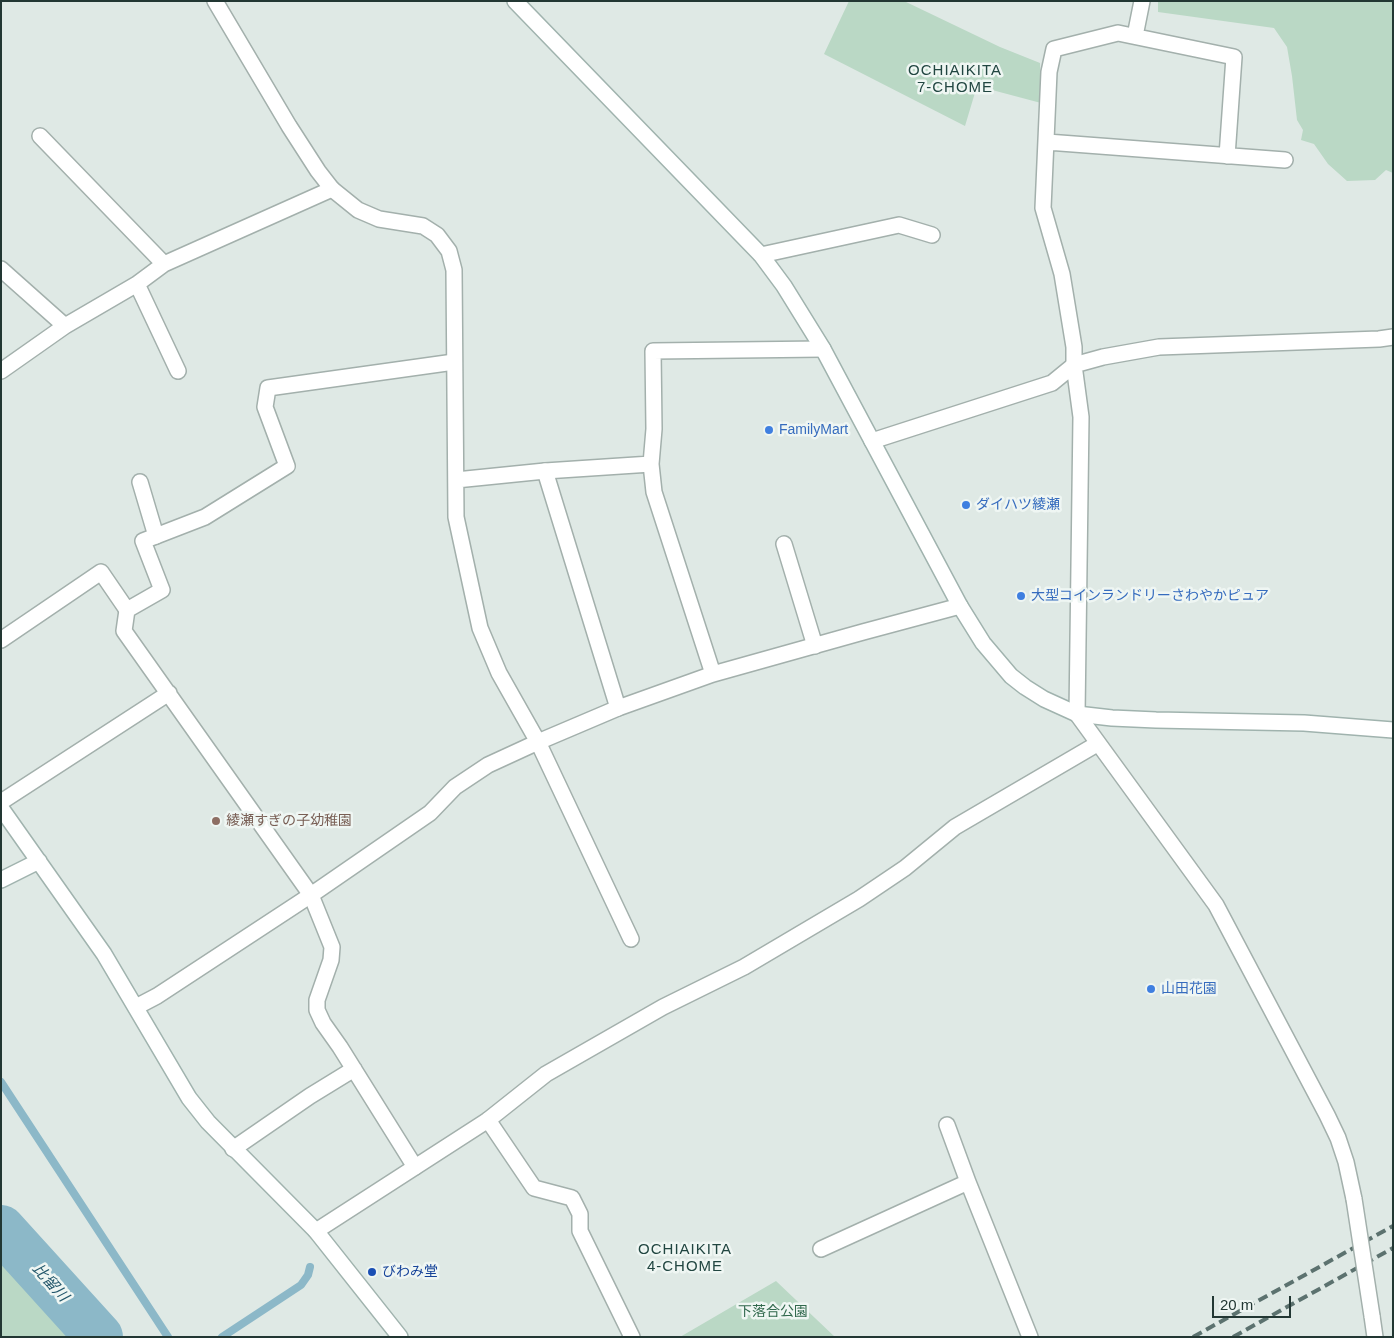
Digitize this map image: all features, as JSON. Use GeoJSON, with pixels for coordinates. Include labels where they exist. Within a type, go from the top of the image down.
{"type":"FeatureCollection","features":[{"type":"Feature","properties":{"kind":"street"},"geometry":{"type":"LineString","coordinates":[[215,1],[289,126],[318,172],[332,190],[358,210],[379,219],[423,226],[436,235],[449,251],[454,270],[456,517],[480,628],[499,673],[538,742],[631,939]]}},
{"type":"Feature","properties":{"kind":"street"},"geometry":{"type":"LineString","coordinates":[[515,1],[761,255],[784,286],[822,349],[960,606],[983,643],[1011,676],[1024,687],[1044,699],[1077,714],[1156,720],[1304,723],[1393,730]]}},
{"type":"Feature","properties":{"kind":"street"},"geometry":{"type":"LineString","coordinates":[[1135,36],[1142,1]]}},
{"type":"Feature","properties":{"kind":"street"},"geometry":{"type":"LineString","coordinates":[[1227,156],[1234,57],[1118,33],[1054,49],[1049,72],[1043,208],[1062,274],[1074,347],[1074,365],[1081,417],[1077,714],[1216,905],[1327,1114],[1346,1162],[1354,1199],[1374,1337]]}},
{"type":"Feature","properties":{"kind":"street"},"geometry":{"type":"LineString","coordinates":[[40,136],[164,264]]}},
{"type":"Feature","properties":{"kind":"street"},"geometry":{"type":"LineString","coordinates":[[1047,142],[1285,160]]}},
{"type":"Feature","properties":{"kind":"street"},"geometry":{"type":"LineString","coordinates":[[1,371],[65,326],[137,284],[164,264],[332,190]]}},
{"type":"Feature","properties":{"kind":"street"},"geometry":{"type":"LineString","coordinates":[[761,255],[899,225],[932,235]]}},
{"type":"Feature","properties":{"kind":"street"},"geometry":{"type":"LineString","coordinates":[[1,269],[65,326]]}},
{"type":"Feature","properties":{"kind":"street"},"geometry":{"type":"LineString","coordinates":[[137,284],[178,371]]}},
{"type":"Feature","properties":{"kind":"street"},"geometry":{"type":"LineString","coordinates":[[872,441],[1052,383],[1074,365],[1103,357],[1159,347],[1393,337]]}},
{"type":"Feature","properties":{"kind":"street"},"geometry":{"type":"LineString","coordinates":[[714,674],[654,492],[651,464],[654,429],[653,351],[822,349]]}},
{"type":"Feature","properties":{"kind":"street"},"geometry":{"type":"LineString","coordinates":[[126,610],[162,590],[143,541],[205,517],[287,466],[265,407],[268,388],[454,362]]}},
{"type":"Feature","properties":{"kind":"street"},"geometry":{"type":"LineString","coordinates":[[456,480],[545,471],[651,464]]}},
{"type":"Feature","properties":{"kind":"street"},"geometry":{"type":"LineString","coordinates":[[545,471],[618,708]]}},
{"type":"Feature","properties":{"kind":"street"},"geometry":{"type":"LineString","coordinates":[[140,482],[156,536]]}},
{"type":"Feature","properties":{"kind":"street"},"geometry":{"type":"LineString","coordinates":[[784,544],[815,646]]}},
{"type":"Feature","properties":{"kind":"street"},"geometry":{"type":"LineString","coordinates":[[1,640],[101,572],[126,610],[124,631],[310,895],[332,946],[331,960],[317,1000],[317,1010],[323,1023],[415,1167]]}},
{"type":"Feature","properties":{"kind":"street"},"geometry":{"type":"LineString","coordinates":[[136,1007],[157,996],[430,813],[454,787],[488,765],[618,708],[714,674],[960,606]]}},
{"type":"Feature","properties":{"kind":"street"},"geometry":{"type":"LineString","coordinates":[[1,802],[169,693]]}},
{"type":"Feature","properties":{"kind":"street"},"geometry":{"type":"LineString","coordinates":[[316,1231],[488,1120],[546,1074],[663,1007],[744,967],[851,904],[905,868],[955,827],[1097,744]]}},
{"type":"Feature","properties":{"kind":"street"},"geometry":{"type":"LineString","coordinates":[[1,808],[104,954],[189,1098],[233,1149],[316,1231],[400,1337]]}},
{"type":"Feature","properties":{"kind":"street"},"geometry":{"type":"LineString","coordinates":[[1,880],[39,861]]}},
{"type":"Feature","properties":{"kind":"street"},"geometry":{"type":"LineString","coordinates":[[233,1149],[310,1096],[354,1069]]}},
{"type":"Feature","properties":{"kind":"street"},"geometry":{"type":"LineString","coordinates":[[488,1120],[534,1188],[572,1198],[580,1214],[580,1231],[632,1337]]}},
{"type":"Feature","properties":{"kind":"street"},"geometry":{"type":"LineString","coordinates":[[948,1125],[968,1182],[1030,1337]]}},
{"type":"Feature","properties":{"kind":"street"},"geometry":{"type":"LineString","coordinates":[[821,1249],[968,1182]]}},
{"type":"Feature","properties":{"kind":"green space"},"geometry":{"type":"Polygon","coordinates":[[[849,1],[904,1],[1000,47],[1040,63],[1041,103],[977,86],[965,126],[824,54],[849,1]]]}},
{"type":"Feature","properties":{"kind":"green space"},"geometry":{"type":"Polygon","coordinates":[[[1158,1],[1393,1],[1393,173],[1386,170],[1375,180],[1347,181],[1328,164],[1314,144],[1301,140],[1303,130],[1297,120],[1287,47],[1274,28],[1158,12],[1158,1]]]}},
{"type":"Feature","properties":{"kind":"green space"},"geometry":{"type":"Polygon","coordinates":[[[1,1252],[11,1262],[71,1337],[1,1337],[1,1252]]]}},
{"type":"Feature","properties":{"kind":"green space","name":"下落合公園"},"geometry":{"type":"Polygon","coordinates":[[[776,1281],[835,1337],[680,1337],[776,1281]]]}},
{"type":"Feature","properties":{"kind":"waterway"},"geometry":{"type":"LineString","coordinates":[[1,1082],[168,1337]]}},
{"type":"Feature","properties":{"kind":"waterway","name":"比留川"},"geometry":{"type":"LineString","coordinates":[[1,1229],[99,1337]]}},
{"type":"Feature","properties":{"kind":"waterway"},"geometry":{"type":"LineString","coordinates":[[222,1337],[301,1285],[308,1275],[310,1267]]}},
{"type":"Feature","properties":{"kind":"railway"},"geometry":{"type":"LineString","coordinates":[[1193,1337],[1393,1226]]}},
{"type":"Feature","properties":{"kind":"railway"},"geometry":{"type":"LineString","coordinates":[[1233,1337],[1393,1248]]}},
{"type":"Feature","properties":{"kind":"place","name":"FamilyMart"},"geometry":{"type":"Point","coordinates":[769,430]}},
{"type":"Feature","properties":{"kind":"place","name":"ダイハツ綾瀬"},"geometry":{"type":"Point","coordinates":[966,505]}},
{"type":"Feature","properties":{"kind":"place","name":"大型コインランドリーさわやかピュア"},"geometry":{"type":"Point","coordinates":[1021,596]}},
{"type":"Feature","properties":{"kind":"place","name":"綾瀬すぎの子幼稚園"},"geometry":{"type":"Point","coordinates":[216,821]}},
{"type":"Feature","properties":{"kind":"place","name":"山田花園"},"geometry":{"type":"Point","coordinates":[1151,989]}},
{"type":"Feature","properties":{"kind":"place","name":"びわみ堂"},"geometry":{"type":"Point","coordinates":[372,1272]}},
{"type":"Feature","properties":{"kind":"district","name":"OCHIAIKITA 7-CHOME"},"geometry":{"type":"Point","coordinates":[955,80]}},
{"type":"Feature","properties":{"kind":"district","name":"OCHIAIKITA 4-CHOME"},"geometry":{"type":"Point","coordinates":[685,1258]}}]}
